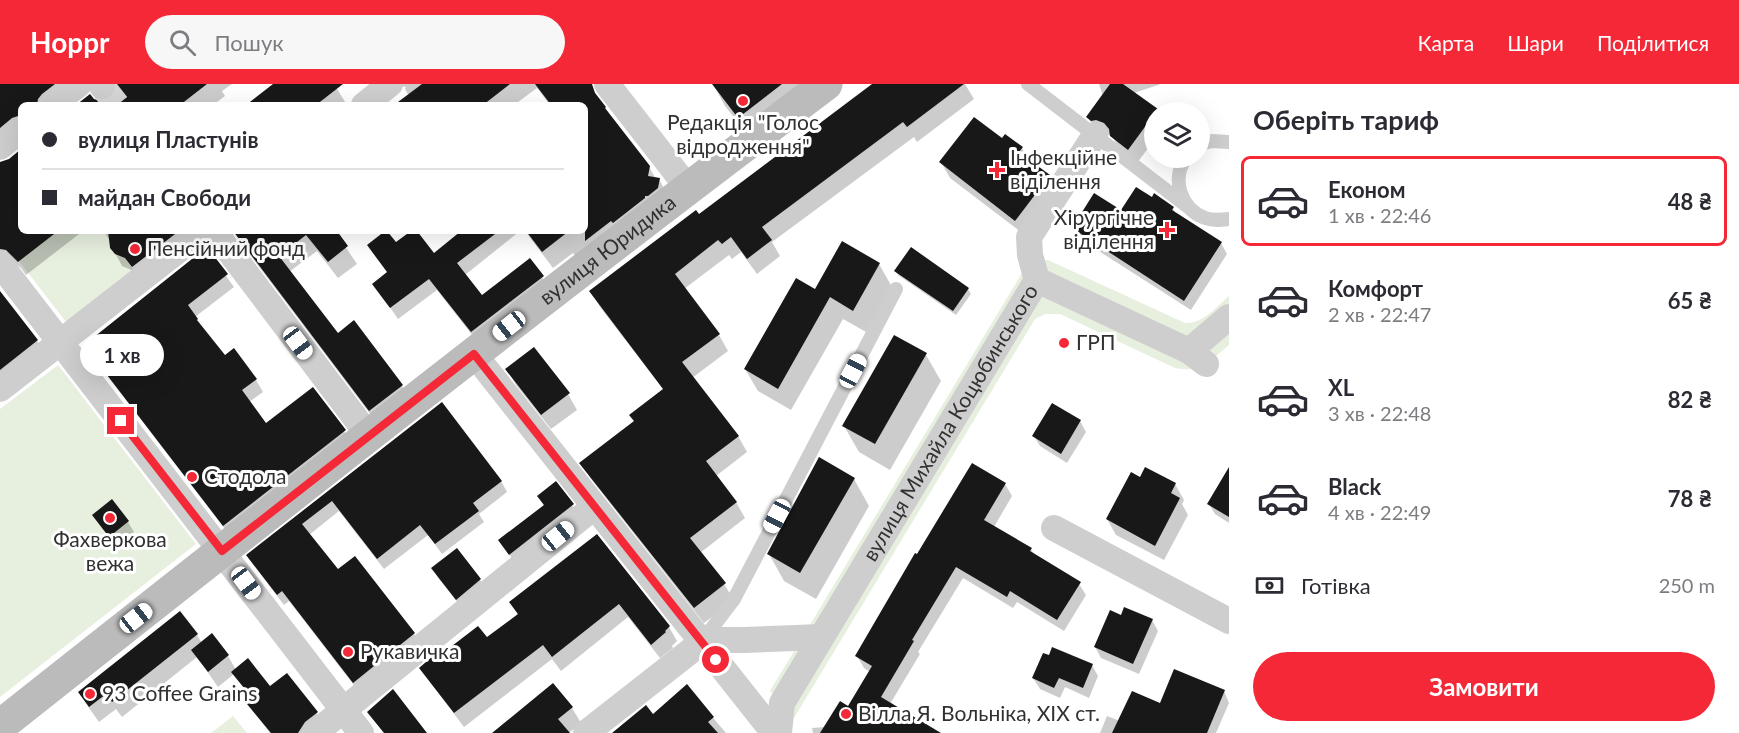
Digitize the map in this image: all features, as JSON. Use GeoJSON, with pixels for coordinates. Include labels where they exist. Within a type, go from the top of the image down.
{"type":"FeatureCollection","features":[{"type":"Feature","properties":{"kind":"street"},"geometry":{"type":"LineString","coordinates":[[368,102],[390,84]]}},
{"type":"Feature","properties":{"kind":"street"},"geometry":{"type":"LineString","coordinates":[[607,84],[688,188]]}},
{"type":"Feature","properties":{"kind":"street","name":"вулиця Юридика"},"geometry":{"type":"LineString","coordinates":[[0,726],[474,354],[826,84]]}},
{"type":"Feature","properties":{"kind":"street"},"geometry":{"type":"LineString","coordinates":[[58,102],[94,85]]}},
{"type":"Feature","properties":{"kind":"street"},"geometry":{"type":"LineString","coordinates":[[0,147],[18,132]]}},
{"type":"Feature","properties":{"kind":"street"},"geometry":{"type":"LineString","coordinates":[[1037,280],[1030,255],[1029,237],[1095,135]]}},
{"type":"Feature","properties":{"kind":"street"},"geometry":{"type":"LineString","coordinates":[[0,389],[199,234]]}},
{"type":"Feature","properties":{"kind":"street"},"geometry":{"type":"LineString","coordinates":[[216,234],[369,436]]}},
{"type":"Feature","properties":{"kind":"street"},"geometry":{"type":"LineString","coordinates":[[0,264],[361,733]]}},
{"type":"Feature","properties":{"kind":"street","name":"вулиця Михайла Коцюбинського"},"geometry":{"type":"LineString","coordinates":[[779,733],[782,703],[1037,280],[1197,358],[1229,317]]}},
{"type":"Feature","properties":{"kind":"street"},"geometry":{"type":"LineString","coordinates":[[474,354],[774,733]]}},
{"type":"Feature","properties":{"kind":"street"},"geometry":{"type":"LineString","coordinates":[[315,733],[594,507]]}},
{"type":"Feature","properties":{"kind":"street"},"geometry":{"type":"LineString","coordinates":[[1054,528],[1229,621]]}},
{"type":"Feature","properties":{"kind":"street"},"geometry":{"type":"LineString","coordinates":[[586,733],[706,640],[821,637]]}},
{"type":"Feature","properties":{"kind":"lane"},"geometry":{"type":"LineString","coordinates":[[1028,84],[1203,218],[1229,219]]}},
{"type":"Feature","properties":{"kind":"lane"},"geometry":{"type":"LineString","coordinates":[[1210,142],[1229,142]]}},
{"type":"Feature","properties":{"kind":"lane"},"geometry":{"type":"LineString","coordinates":[[1180,168],[1178,175],[1179,188],[1183,200],[1192,210]]}},
{"type":"Feature","properties":{"kind":"lane"},"geometry":{"type":"LineString","coordinates":[[702,642],[734,598],[896,289]]}},
{"type":"Feature","properties":{"kind":"green space"},"geometry":{"type":"Polygon","coordinates":[[[54,234],[106,234],[113,252],[124,257],[133,269],[66,322],[19,261],[54,234]]]}},
{"type":"Feature","properties":{"kind":"green space"},"geometry":{"type":"Polygon","coordinates":[[[1048,260],[1185,323],[1192,323],[1203,318],[1229,296],[1229,345],[1199,367],[1175,368],[1060,314],[1045,314],[1035,319],[794,718],[770,691],[1022,273],[1040,261],[1048,260]]]}},
{"type":"Feature","properties":{"kind":"green space"},"geometry":{"type":"Polygon","coordinates":[[[58,365],[196,544],[0,697],[0,409],[58,365]]]}},
{"type":"Feature","properties":{"kind":"green space"},"geometry":{"type":"Polygon","coordinates":[[[233,716],[247,733],[211,733],[233,716]]]}},
{"type":"Feature","properties":{"kind":"building"},"geometry":{"type":"Polygon","coordinates":[[[0,84],[55,84],[42,94],[38,102],[18,102],[18,116],[0,128],[0,84]]]}},
{"type":"Feature","properties":{"kind":"building"},"geometry":{"type":"Polygon","coordinates":[[[116,84],[207,84],[184,102],[80,102],[90,94],[94,99],[101,101],[115,94],[116,84]]]}},
{"type":"Feature","properties":{"kind":"building"},"geometry":{"type":"Polygon","coordinates":[[[273,84],[343,84],[320,102],[250,102],[273,84]]]}},
{"type":"Feature","properties":{"kind":"building"},"geometry":{"type":"Polygon","coordinates":[[[422,84],[510,84],[487,102],[398,102],[422,84]]]}},
{"type":"Feature","properties":{"kind":"building"},"geometry":{"type":"Polygon","coordinates":[[[535,84],[592,84],[605,108],[650,166],[648,176],[660,178],[658,188],[613,223],[611,221],[585,241],[585,234],[588,234],[588,102],[549,102],[535,84]]]}},
{"type":"Feature","properties":{"kind":"building","name":"Редакція \"Голос відродження\""},"geometry":{"type":"Polygon","coordinates":[[[712,84],[782,84],[738,118],[712,84]]]}},
{"type":"Feature","properties":{"kind":"building"},"geometry":{"type":"Polygon","coordinates":[[[872,84],[964,84],[907,127],[903,122],[762,227],[772,240],[747,259],[731,237],[722,244],[718,240],[675,274],[720,334],[682,362],[739,436],[706,461],[737,502],[690,538],[726,583],[694,608],[579,463],[634,421],[629,415],[663,389],[589,291],[696,210],[699,214],[872,84]]]}},
{"type":"Feature","properties":{"kind":"building"},"geometry":{"type":"Polygon","coordinates":[[[1110,84],[1123,84],[1148,102],[1144,102],[1144,128],[1128,150],[1110,136],[1109,129],[1104,123],[1091,121],[1086,117],[1110,84]]]}},
{"type":"Feature","properties":{"kind":"building"},"geometry":{"type":"Polygon","coordinates":[[[974,117],[1002,138],[1005,134],[1023,147],[1019,152],[1050,175],[1015,221],[939,162],[974,117]]]}},
{"type":"Feature","properties":{"kind":"building"},"geometry":{"type":"Polygon","coordinates":[[[18,152],[18,234],[54,234],[18,262],[6,250],[0,249],[0,162],[9,159],[18,152]]]}},
{"type":"Feature","properties":{"kind":"building"},"geometry":{"type":"Polygon","coordinates":[[[1136,187],[1152,197],[1154,193],[1174,207],[1172,210],[1222,242],[1184,301],[1072,228],[1094,193],[1121,210],[1136,187]]]}},
{"type":"Feature","properties":{"kind":"building","name":"Пенсійний фонд"},"geometry":{"type":"Polygon","coordinates":[[[108,234],[175,234],[132,267],[125,258],[115,254],[110,248],[108,234]]]}},
{"type":"Feature","properties":{"kind":"building"},"geometry":{"type":"Polygon","coordinates":[[[235,234],[339,234],[348,246],[328,262],[306,235],[279,256],[338,333],[354,320],[403,385],[369,411],[235,234]]]}},
{"type":"Feature","properties":{"kind":"building"},"geometry":{"type":"Polygon","coordinates":[[[381,234],[389,234],[396,242],[407,234],[419,234],[434,253],[457,234],[495,234],[457,263],[482,295],[530,258],[544,276],[471,332],[429,279],[390,308],[372,284],[387,272],[367,245],[381,234]]]}},
{"type":"Feature","properties":{"kind":"building"},"geometry":{"type":"Polygon","coordinates":[[[528,234],[565,234],[542,252],[528,234]]]}},
{"type":"Feature","properties":{"kind":"building"},"geometry":{"type":"Polygon","coordinates":[[[842,241],[880,263],[853,311],[830,297],[778,389],[744,369],[796,278],[815,289],[842,241]]]}},
{"type":"Feature","properties":{"kind":"building"},"geometry":{"type":"Polygon","coordinates":[[[207,247],[228,274],[188,305],[225,355],[234,348],[257,379],[242,390],[266,423],[313,387],[346,430],[223,526],[84,345],[207,247]]]}},
{"type":"Feature","properties":{"kind":"building"},"geometry":{"type":"Polygon","coordinates":[[[911,247],[969,288],[953,311],[894,271],[911,247]]]}},
{"type":"Feature","properties":{"kind":"building"},"geometry":{"type":"Polygon","coordinates":[[[0,291],[38,340],[0,370],[0,291]]]}},
{"type":"Feature","properties":{"kind":"building"},"geometry":{"type":"Polygon","coordinates":[[[894,335],[927,353],[875,444],[842,426],[894,335]]]}},
{"type":"Feature","properties":{"kind":"building"},"geometry":{"type":"Polygon","coordinates":[[[534,347],[570,393],[541,415],[505,369],[534,347]]]}},
{"type":"Feature","properties":{"kind":"building"},"geometry":{"type":"Polygon","coordinates":[[[442,402],[502,481],[473,503],[479,511],[435,544],[420,525],[377,559],[332,501],[302,524],[338,569],[355,556],[415,633],[353,683],[282,591],[277,595],[246,555],[442,402]]]}},
{"type":"Feature","properties":{"kind":"building"},"geometry":{"type":"Polygon","coordinates":[[[1052,403],[1081,420],[1061,454],[1032,436],[1052,403]]]}},
{"type":"Feature","properties":{"kind":"building"},"geometry":{"type":"Polygon","coordinates":[[[819,457],[855,478],[800,573],[767,554],[819,457]]]}},
{"type":"Feature","properties":{"kind":"building"},"geometry":{"type":"Polygon","coordinates":[[[972,463],[1006,483],[984,520],[1032,548],[1030,551],[1081,582],[1057,620],[1010,591],[1007,597],[956,567],[881,697],[941,733],[820,733],[840,701],[848,706],[872,666],[855,656],[915,553],[917,554],[972,463]]]}},
{"type":"Feature","properties":{"kind":"building"},"geometry":{"type":"Polygon","coordinates":[[[1145,467],[1176,483],[1171,493],[1180,498],[1155,546],[1106,519],[1131,472],[1140,477],[1145,467]]]}},
{"type":"Feature","properties":{"kind":"building"},"geometry":{"type":"Polygon","coordinates":[[[1229,467],[1229,517],[1207,504],[1229,467]]]}},
{"type":"Feature","properties":{"kind":"building"},"geometry":{"type":"Polygon","coordinates":[[[556,481],[574,504],[509,555],[498,540],[544,505],[537,496],[556,481]]]}},
{"type":"Feature","properties":{"kind":"building","name":"Фахверкова вежа"},"geometry":{"type":"Polygon","coordinates":[[[112,499],[129,521],[109,537],[92,515],[112,499]]]}},
{"type":"Feature","properties":{"kind":"building"},"geometry":{"type":"Polygon","coordinates":[[[597,534],[670,626],[666,632],[651,645],[619,604],[552,657],[543,645],[454,713],[419,668],[433,656],[435,659],[478,626],[487,637],[518,614],[509,602],[597,534]]]}},
{"type":"Feature","properties":{"kind":"building"},"geometry":{"type":"Polygon","coordinates":[[[457,548],[481,579],[456,600],[431,568],[457,548]]]}},
{"type":"Feature","properties":{"kind":"building"},"geometry":{"type":"Polygon","coordinates":[[[1124,607],[1153,619],[1133,664],[1094,647],[1110,610],[1121,615],[1124,607]]]}},
{"type":"Feature","properties":{"kind":"building"},"geometry":{"type":"Polygon","coordinates":[[[180,611],[198,634],[112,702],[106,694],[89,707],[78,692],[180,611]]]}},
{"type":"Feature","properties":{"kind":"building"},"geometry":{"type":"Polygon","coordinates":[[[212,633],[229,655],[208,672],[191,650],[212,633]]]}},
{"type":"Feature","properties":{"kind":"building"},"geometry":{"type":"Polygon","coordinates":[[[1052,647],[1093,664],[1083,688],[1059,678],[1054,688],[1032,678],[1043,653],[1049,655],[1052,647]]]}},
{"type":"Feature","properties":{"kind":"building"},"geometry":{"type":"Polygon","coordinates":[[[248,658],[270,686],[287,673],[318,712],[305,722],[298,733],[271,733],[247,704],[253,699],[231,672],[248,658]]]}},
{"type":"Feature","properties":{"kind":"building"},"geometry":{"type":"Polygon","coordinates":[[[1174,669],[1225,690],[1207,733],[1112,733],[1132,691],[1160,703],[1174,669]]]}},
{"type":"Feature","properties":{"kind":"building"},"geometry":{"type":"Polygon","coordinates":[[[553,683],[573,707],[558,719],[570,733],[492,733],[553,683]]]}},
{"type":"Feature","properties":{"kind":"building"},"geometry":{"type":"Polygon","coordinates":[[[687,684],[714,717],[708,722],[718,733],[612,733],[646,705],[653,714],[687,684]]]}},
{"type":"Feature","properties":{"kind":"building"},"geometry":{"type":"Polygon","coordinates":[[[393,689],[427,733],[384,733],[367,712],[393,689]]]}},
{"type":"Feature","properties":{"kind":"tunnel"},"geometry":{"type":"LineString","coordinates":[[102,86],[115,102]]}},
{"type":"Feature","properties":{"kind":"place","name":"Редакція \"Голос відродження\""},"geometry":{"type":"Point","coordinates":[743,101]}},
{"type":"Feature","properties":{"kind":"place","name":"Інфекційне віділення"},"geometry":{"type":"Point","coordinates":[997,170]}},
{"type":"Feature","properties":{"kind":"place","name":"Хірургічне віділення"},"geometry":{"type":"Point","coordinates":[1167,230]}},
{"type":"Feature","properties":{"kind":"place","name":"Пенсійний фонд"},"geometry":{"type":"Point","coordinates":[135,249]}},
{"type":"Feature","properties":{"kind":"place","name":"ГРП"},"geometry":{"type":"Point","coordinates":[1064,343]}},
{"type":"Feature","properties":{"kind":"place","name":"Стодола"},"geometry":{"type":"Point","coordinates":[192,477]}},
{"type":"Feature","properties":{"kind":"place","name":"Фахверкова вежа"},"geometry":{"type":"Point","coordinates":[110,518]}},
{"type":"Feature","properties":{"kind":"place","name":"Рукавичка"},"geometry":{"type":"Point","coordinates":[348,652]}},
{"type":"Feature","properties":{"kind":"place","name":"93 Coffee Grains"},"geometry":{"type":"Point","coordinates":[90,694]}},
{"type":"Feature","properties":{"kind":"place","name":"Вілла Я. Вольніка, XIX ст."},"geometry":{"type":"Point","coordinates":[846,714]}},
{"type":"Feature","properties":{"kind":"route"},"geometry":{"type":"LineString","coordinates":[[121,421],[222,551],[474,354],[716,660]]}}]}
